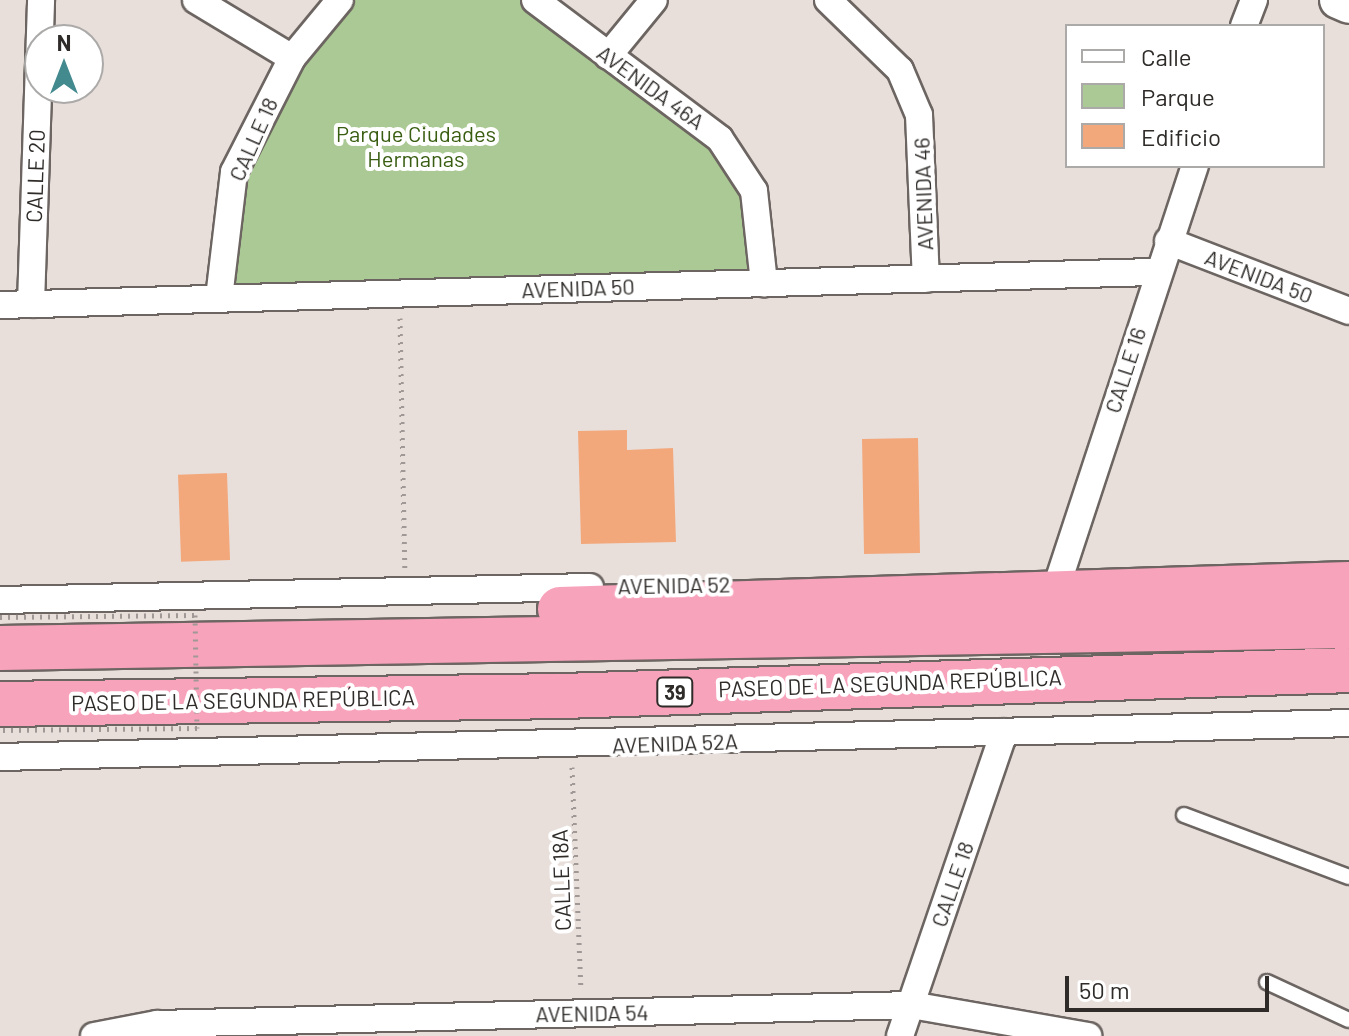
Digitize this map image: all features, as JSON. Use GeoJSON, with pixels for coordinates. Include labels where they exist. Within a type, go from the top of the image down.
{"type":"FeatureCollection","features":[{"type":"Feature","properties":{"kind":"highway"},"geometry":{"type":"LineString","coordinates":[[403,641],[561,608],[1349,584]]}},
{"type":"Feature","properties":{"kind":"highway"},"geometry":{"type":"LineString","coordinates":[[0,648],[1349,626]]}},
{"type":"Feature","properties":{"kind":"highway","name":"PASEO DE LA SEGUNDA REPÚBLICA"},"geometry":{"type":"LineString","coordinates":[[0,704],[563,696],[1349,670]]}},
{"type":"Feature","properties":{"kind":"highway"},"geometry":{"type":"LineString","coordinates":[[563,696],[790,703],[1349,697]]}},
{"type":"Feature","properties":{"kind":"street","name":"CALLE 20"},"geometry":{"type":"LineString","coordinates":[[31,304],[41,0]]}},
{"type":"Feature","properties":{"kind":"street"},"geometry":{"type":"LineString","coordinates":[[196,0],[292,58]]}},
{"type":"Feature","properties":{"kind":"street","name":"CALLE 18"},"geometry":{"type":"LineString","coordinates":[[219,298],[234,172],[292,58],[340,0]]}},
{"type":"Feature","properties":{"kind":"street","name":"AVENIDA 46A"},"geometry":{"type":"LineString","coordinates":[[535,0],[720,139],[754,191],[764,283]]}},
{"type":"Feature","properties":{"kind":"street"},"geometry":{"type":"LineString","coordinates":[[608,56],[654,0]]}},
{"type":"Feature","properties":{"kind":"street","name":"AVENIDA 46"},"geometry":{"type":"LineString","coordinates":[[828,0],[900,70],[919,115],[926,279]]}},
{"type":"Feature","properties":{"kind":"street"},"geometry":{"type":"LineString","coordinates":[[1245,24],[1254,0]]}},
{"type":"Feature","properties":{"kind":"street"},"geometry":{"type":"LineString","coordinates":[[1338,0],[1349,5]]}},
{"type":"Feature","properties":{"kind":"street","name":"CALLE 16"},"geometry":{"type":"LineString","coordinates":[[1060,576],[1156,272],[1194,168]]}},
{"type":"Feature","properties":{"kind":"street","name":"AVENIDA 50"},"geometry":{"type":"LineString","coordinates":[[1168,241],[1349,311]]}},
{"type":"Feature","properties":{"kind":"street","name":"AVENIDA 50"},"geometry":{"type":"LineString","coordinates":[[0,305],[1156,272]]}},
{"type":"Feature","properties":{"kind":"street","name":"AVENIDA 52"},"geometry":{"type":"LineString","coordinates":[[0,600],[1349,571]]}},
{"type":"Feature","properties":{"kind":"street","name":"AVENIDA 52A"},"geometry":{"type":"LineString","coordinates":[[0,757],[572,746],[1349,723]]}},
{"type":"Feature","properties":{"kind":"street","name":"CALLE 18"},"geometry":{"type":"LineString","coordinates":[[900,1036],[1004,732]]}},
{"type":"Feature","properties":{"kind":"street","name":"AVENIDA 54"},"geometry":{"type":"LineString","coordinates":[[94,1036],[157,1024],[911,1005],[1088,1036]]}},
{"type":"Feature","properties":{"kind":"lane"},"geometry":{"type":"LineString","coordinates":[[1184,815],[1349,877]]}},
{"type":"Feature","properties":{"kind":"lane"},"geometry":{"type":"LineString","coordinates":[[1267,982],[1349,1020]]}},
{"type":"Feature","properties":{"kind":"path"},"geometry":{"type":"LineString","coordinates":[[400,293],[405,592]]}},
{"type":"Feature","properties":{"kind":"path"},"geometry":{"type":"LineString","coordinates":[[0,617],[195,615],[197,728],[0,730]]}},
{"type":"Feature","properties":{"kind":"path","name":"CALLE 18A"},"geometry":{"type":"LineString","coordinates":[[572,746],[582,1013]]}},
{"type":"Feature","properties":{"kind":"green space","name":"Parque Ciudades Hermanas"},"geometry":{"type":"Polygon","coordinates":[[[340,0],[535,0],[679,105],[754,191],[764,283],[219,298],[234,172],[340,0]]]}},
{"type":"Feature","properties":{"kind":"building"},"geometry":{"type":"Polygon","coordinates":[[[627,430],[627,450],[673,448],[676,542],[581,544],[578,431],[627,430]]]}},
{"type":"Feature","properties":{"kind":"building"},"geometry":{"type":"Polygon","coordinates":[[[918,438],[920,553],[864,554],[862,439],[918,438]]]}},
{"type":"Feature","properties":{"kind":"building"},"geometry":{"type":"Polygon","coordinates":[[[227,473],[230,560],[181,562],[178,475],[227,473]]]}}]}
